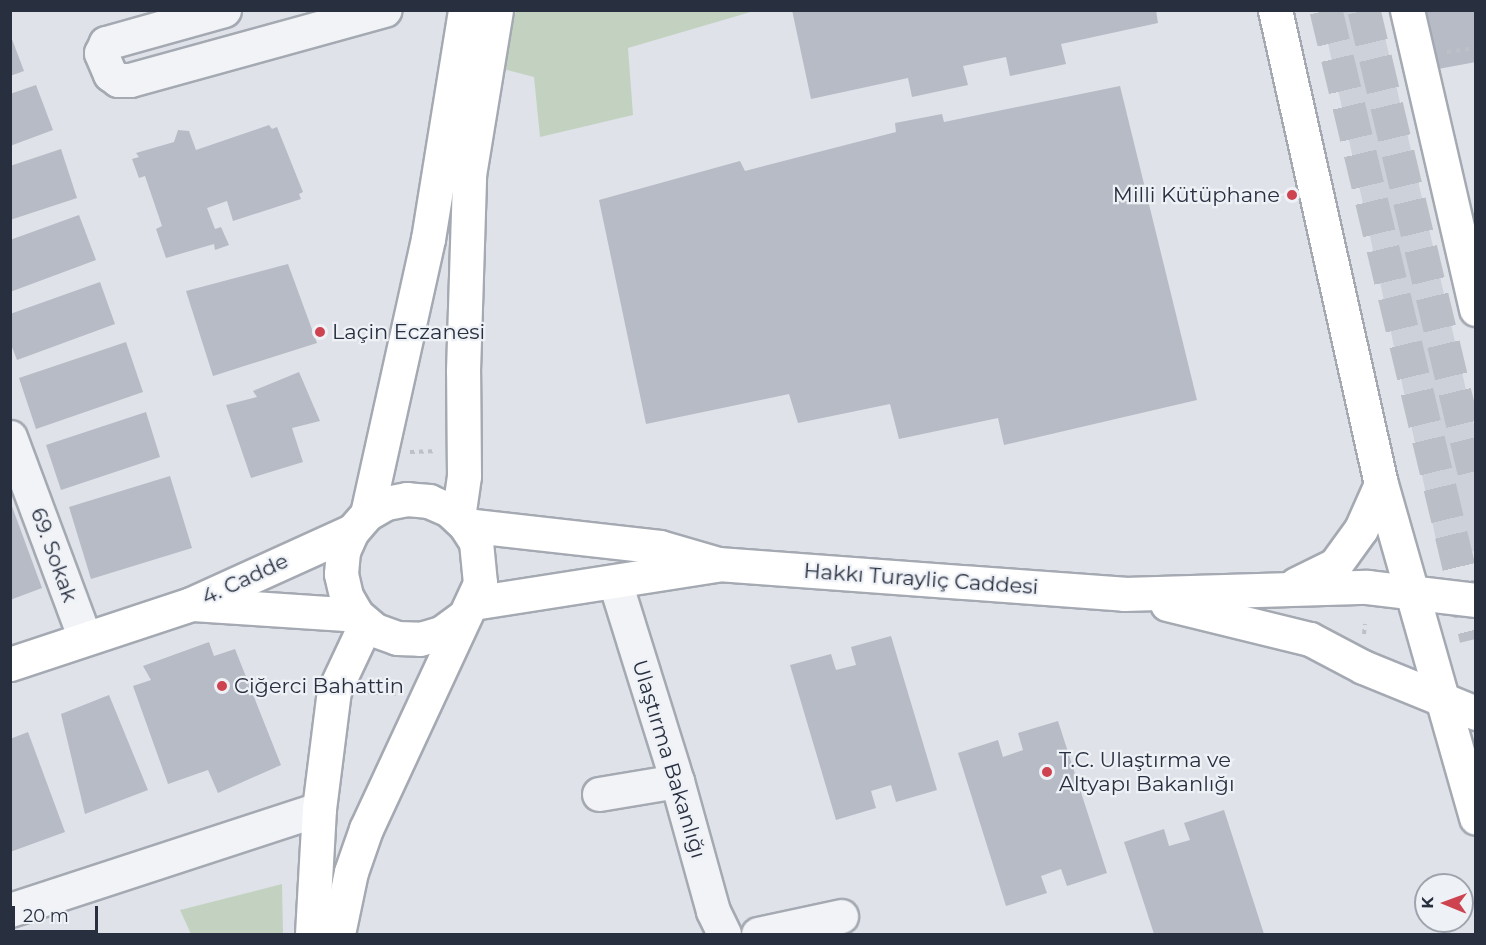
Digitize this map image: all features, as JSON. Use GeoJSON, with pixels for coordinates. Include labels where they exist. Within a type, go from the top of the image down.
{"type":"FeatureCollection","features":[{"type":"Feature","properties":{"kind":"main road"},"geometry":{"type":"LineString","coordinates":[[465,10],[428,239],[360,523],[343,551],[341,574],[346,596],[362,619],[397,638],[420,639],[441,633],[466,611]]}},
{"type":"Feature","properties":{"kind":"main road"},"geometry":{"type":"LineString","coordinates":[[461,521],[464,476],[463,360],[469,175],[496,10]]}},
{"type":"Feature","properties":{"kind":"main road"},"geometry":{"type":"LineString","coordinates":[[1275,10],[1381,484],[1413,590],[1439,697],[1476,818]]}},
{"type":"Feature","properties":{"kind":"main road"},"geometry":{"type":"LineString","coordinates":[[1407,10],[1476,309]]}},
{"type":"Feature","properties":{"kind":"main road"},"geometry":{"type":"LineString","coordinates":[[1286,589],[1335,565],[1360,529],[1381,484]]}},
{"type":"Feature","properties":{"kind":"main road"},"geometry":{"type":"LineString","coordinates":[[338,934],[351,872],[366,829],[480,583],[480,562],[476,542],[461,521],[429,501],[407,499],[386,503],[360,523]]}},
{"type":"Feature","properties":{"kind":"main road","name":"Hakkı Turayliç Caddesi"},"geometry":{"type":"LineString","coordinates":[[461,521],[660,547],[718,564],[1124,594],[1286,589],[1413,590],[1476,600]]}},
{"type":"Feature","properties":{"kind":"main road","name":"4. Cadde"},"geometry":{"type":"LineString","coordinates":[[192,604],[360,523]]}},
{"type":"Feature","properties":{"kind":"main road","name":"Hakkı Turayliç Caddesi"},"geometry":{"type":"LineString","coordinates":[[466,611],[718,564]]}},
{"type":"Feature","properties":{"kind":"main road","name":"Hakkı Turayliç Caddesi"},"geometry":{"type":"LineString","coordinates":[[1124,594],[1310,639],[1363,667],[1476,713]]}},
{"type":"Feature","properties":{"kind":"main road"},"geometry":{"type":"LineString","coordinates":[[10,664],[192,604]]}},
{"type":"Feature","properties":{"kind":"main road","name":"4. Cadde"},"geometry":{"type":"LineString","coordinates":[[192,604],[362,619]]}},
{"type":"Feature","properties":{"kind":"main road"},"geometry":{"type":"LineString","coordinates":[[312,934],[319,809],[334,691],[362,619]]}},
{"type":"Feature","properties":{"kind":"street"},"geometry":{"type":"LineString","coordinates":[[224,10],[106,43],[101,53],[110,74],[118,80],[130,80],[385,10]]}},
{"type":"Feature","properties":{"kind":"street","name":"69. Sokak"},"geometry":{"type":"LineString","coordinates":[[12,443],[85,639]]}},
{"type":"Feature","properties":{"kind":"street","name":"Ulaştırma Bakanlığı"},"geometry":{"type":"LineString","coordinates":[[615,582],[677,781],[713,911],[724,934]]}},
{"type":"Feature","properties":{"kind":"street"},"geometry":{"type":"LineString","coordinates":[[599,794],[677,781]]}},
{"type":"Feature","properties":{"kind":"street"},"geometry":{"type":"LineString","coordinates":[[10,910],[319,809]]}},
{"type":"Feature","properties":{"kind":"street"},"geometry":{"type":"LineString","coordinates":[[758,934],[841,916]]}},
{"type":"Feature","properties":{"kind":"path"},"geometry":{"type":"LineString","coordinates":[[1443,53],[1476,48]]}},
{"type":"Feature","properties":{"kind":"path"},"geometry":{"type":"LineString","coordinates":[[402,452],[437,451]]}},
{"type":"Feature","properties":{"kind":"path"},"geometry":{"type":"LineString","coordinates":[[358,691],[400,694]]}},
{"type":"Feature","properties":{"kind":"shaded area"},"geometry":{"type":"Polygon","coordinates":[[[1321,11],[1379,11],[1475,429],[1475,551],[1440,558],[1321,11]]]}},
{"type":"Feature","properties":{"kind":"green space"},"geometry":{"type":"Polygon","coordinates":[[[516,11],[754,11],[628,48],[633,115],[540,137],[534,77],[499,68],[516,11]]]}},
{"type":"Feature","properties":{"kind":"green space"},"geometry":{"type":"Polygon","coordinates":[[[282,884],[283,934],[191,934],[180,910],[282,884]]]}},
{"type":"Feature","properties":{"kind":"building"},"geometry":{"type":"Polygon","coordinates":[[[792,10],[1156,10],[1158,23],[1061,44],[1066,64],[1010,76],[1006,57],[963,66],[968,85],[912,97],[908,78],[811,99],[792,10]]]}},
{"type":"Feature","properties":{"kind":"building"},"geometry":{"type":"Polygon","coordinates":[[[1426,10],[1476,10],[1476,62],[1438,69],[1426,10]]]}},
{"type":"Feature","properties":{"kind":"building"},"geometry":{"type":"Polygon","coordinates":[[[10,34],[24,71],[10,76],[10,34]]]}},
{"type":"Feature","properties":{"kind":"building"},"geometry":{"type":"Polygon","coordinates":[[[36,85],[53,130],[10,146],[10,94],[36,85]]]}},
{"type":"Feature","properties":{"kind":"building"},"geometry":{"type":"Polygon","coordinates":[[[1120,86],[1197,400],[1004,445],[998,418],[899,439],[890,404],[798,423],[789,394],[646,424],[599,200],[740,161],[745,171],[896,132],[895,123],[942,114],[944,122],[1120,86]]]}},
{"type":"Feature","properties":{"kind":"building"},"geometry":{"type":"Polygon","coordinates":[[[269,125],[272,129],[277,127],[303,192],[299,194],[301,199],[233,221],[227,201],[207,208],[215,229],[221,227],[229,245],[215,250],[214,244],[166,258],[156,229],[162,226],[145,176],[139,178],[132,159],[139,157],[136,153],[174,142],[178,130],[189,131],[196,150],[269,125]]]}},
{"type":"Feature","properties":{"kind":"building"},"geometry":{"type":"Polygon","coordinates":[[[61,149],[77,198],[10,220],[10,166],[61,149]]]}},
{"type":"Feature","properties":{"kind":"building"},"geometry":{"type":"Polygon","coordinates":[[[79,215],[96,260],[10,292],[10,240],[79,215]]]}},
{"type":"Feature","properties":{"kind":"building"},"geometry":{"type":"Polygon","coordinates":[[[288,264],[317,343],[213,376],[186,291],[288,264]]]}},
{"type":"Feature","properties":{"kind":"building"},"geometry":{"type":"Polygon","coordinates":[[[100,282],[115,324],[17,360],[10,342],[10,314],[100,282]]]}},
{"type":"Feature","properties":{"kind":"building"},"geometry":{"type":"Polygon","coordinates":[[[126,342],[143,392],[36,429],[19,378],[126,342]]]}},
{"type":"Feature","properties":{"kind":"building"},"geometry":{"type":"Polygon","coordinates":[[[299,372],[320,421],[292,428],[303,462],[251,478],[226,405],[257,397],[253,391],[299,372]]]}},
{"type":"Feature","properties":{"kind":"building"},"geometry":{"type":"Polygon","coordinates":[[[146,412],[160,457],[61,490],[46,445],[146,412]]]}},
{"type":"Feature","properties":{"kind":"building"},"geometry":{"type":"Polygon","coordinates":[[[170,476],[192,548],[91,579],[69,507],[170,476]]]}},
{"type":"Feature","properties":{"kind":"building"},"geometry":{"type":"Polygon","coordinates":[[[10,501],[42,588],[10,600],[10,501]]]}},
{"type":"Feature","properties":{"kind":"building"},"geometry":{"type":"Polygon","coordinates":[[[891,636],[937,790],[896,802],[891,785],[871,791],[876,808],[836,820],[790,665],[831,654],[836,670],[856,665],[851,647],[891,636]]]}},
{"type":"Feature","properties":{"kind":"building"},"geometry":{"type":"Polygon","coordinates":[[[209,642],[214,656],[235,649],[281,765],[218,793],[208,770],[168,784],[133,686],[151,680],[143,666],[209,642]]]}},
{"type":"Feature","properties":{"kind":"building"},"geometry":{"type":"Polygon","coordinates":[[[109,695],[148,790],[85,814],[61,714],[109,695]]]}},
{"type":"Feature","properties":{"kind":"building"},"geometry":{"type":"Polygon","coordinates":[[[1058,721],[1107,873],[1067,886],[1061,869],[1041,876],[1047,893],[1006,906],[958,753],[998,740],[1003,757],[1023,750],[1018,733],[1058,721]]]}},
{"type":"Feature","properties":{"kind":"building"},"geometry":{"type":"Polygon","coordinates":[[[28,732],[65,832],[10,852],[10,739],[28,732]]]}},
{"type":"Feature","properties":{"kind":"building"},"geometry":{"type":"Polygon","coordinates":[[[1224,810],[1264,934],[1154,934],[1124,842],[1164,829],[1169,846],[1190,840],[1184,823],[1224,810]]]}},
{"type":"Feature","properties":{"kind":"tunnel"},"geometry":{"type":"LineString","coordinates":[[1326,10],[1476,638]]}},
{"type":"Feature","properties":{"kind":"tunnel"},"geometry":{"type":"LineString","coordinates":[[1364,10],[1476,481]]}},
{"type":"Feature","properties":{"kind":"place","name":"Milli Kütüphane"},"geometry":{"type":"Point","coordinates":[1292,195]}},
{"type":"Feature","properties":{"kind":"place","name":"Laçin Eczanesi"},"geometry":{"type":"Point","coordinates":[320,332]}},
{"type":"Feature","properties":{"kind":"place","name":"Ciğerci Bahattin"},"geometry":{"type":"Point","coordinates":[222,686]}},
{"type":"Feature","properties":{"kind":"place","name":"T.C. Ulaştırma ve Altyapı Bakanlığı"},"geometry":{"type":"Point","coordinates":[1047,772]}}]}
